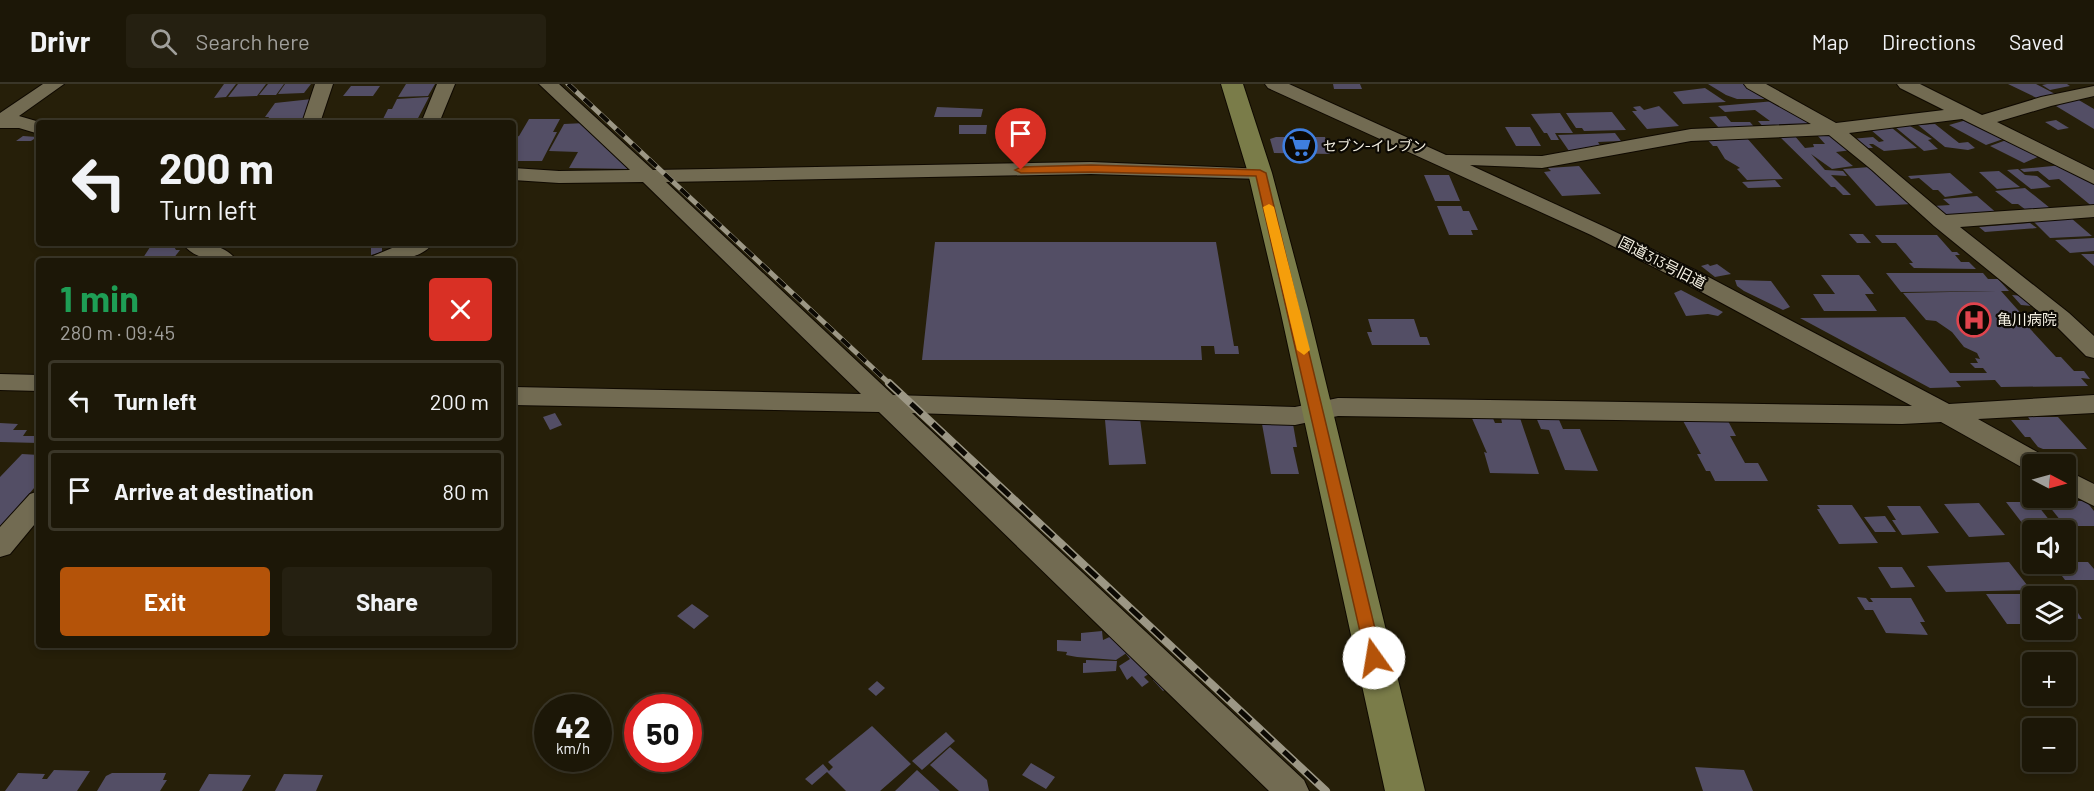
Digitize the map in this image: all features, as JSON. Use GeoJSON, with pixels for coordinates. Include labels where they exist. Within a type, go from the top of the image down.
{"type":"FeatureCollection","features":[{"type":"Feature","properties":{"kind":"main road"},"geometry":{"type":"LineString","coordinates":[[1232,84],[1260,173],[1318,411],[1405,791]]}},
{"type":"Feature","properties":{"kind":"street"},"geometry":{"type":"LineString","coordinates":[[0,122],[55,84]]}},
{"type":"Feature","properties":{"kind":"street"},"geometry":{"type":"LineString","coordinates":[[312,120],[324,84]]}},
{"type":"Feature","properties":{"kind":"street"},"geometry":{"type":"LineString","coordinates":[[431,120],[446,84]]}},
{"type":"Feature","properties":{"kind":"street"},"geometry":{"type":"LineString","coordinates":[[548,84],[648,176],[1292,791]]}},
{"type":"Feature","properties":{"kind":"street","name":"国道313号旧道"},"geometry":{"type":"LineString","coordinates":[[1274,84],[1598,231],[1690,277],[2022,455]]}},
{"type":"Feature","properties":{"kind":"street"},"geometry":{"type":"LineString","coordinates":[[1753,84],[1833,129],[1879,166],[1941,222],[2061,318],[2094,350]]}},
{"type":"Feature","properties":{"kind":"street"},"geometry":{"type":"LineString","coordinates":[[1906,84],[2094,178]]}},
{"type":"Feature","properties":{"kind":"street"},"geometry":{"type":"LineString","coordinates":[[1982,121],[2046,101],[2094,91]]}},
{"type":"Feature","properties":{"kind":"street"},"geometry":{"type":"LineString","coordinates":[[1442,159],[1542,162],[1691,135],[1833,129],[1965,112]]}},
{"type":"Feature","properties":{"kind":"street"},"geometry":{"type":"LineString","coordinates":[[0,122],[21,122],[36,127]]}},
{"type":"Feature","properties":{"kind":"street"},"geometry":{"type":"LineString","coordinates":[[516,174],[648,176],[1091,168],[1260,173]]}},
{"type":"Feature","properties":{"kind":"street"},"geometry":{"type":"LineString","coordinates":[[1941,222],[2094,211]]}},
{"type":"Feature","properties":{"kind":"street"},"geometry":{"type":"LineString","coordinates":[[388,258],[415,246]]}},
{"type":"Feature","properties":{"kind":"street"},"geometry":{"type":"LineString","coordinates":[[0,382],[36,383]]}},
{"type":"Feature","properties":{"kind":"street"},"geometry":{"type":"LineString","coordinates":[[516,396],[884,403],[1294,416],[1338,407],[1759,414],[1948,414],[2094,404]]}},
{"type":"Feature","properties":{"kind":"street"},"geometry":{"type":"LineString","coordinates":[[2076,486],[2094,496]]}},
{"type":"Feature","properties":{"kind":"street"},"geometry":{"type":"LineString","coordinates":[[0,546],[36,504]]}},
{"type":"Feature","properties":{"kind":"building"},"geometry":{"type":"Polygon","coordinates":[[[224,84],[236,84],[226,97],[214,98],[224,84]]]}},
{"type":"Feature","properties":{"kind":"building"},"geometry":{"type":"Polygon","coordinates":[[[238,84],[266,84],[257,96],[228,97],[238,84]]]}},
{"type":"Feature","properties":{"kind":"building"},"geometry":{"type":"Polygon","coordinates":[[[268,84],[284,84],[276,95],[259,95],[268,84]]]}},
{"type":"Feature","properties":{"kind":"building"},"geometry":{"type":"Polygon","coordinates":[[[285,84],[311,84],[304,93],[278,94],[285,84]]]}},
{"type":"Feature","properties":{"kind":"building"},"geometry":{"type":"Polygon","coordinates":[[[406,84],[435,84],[428,96],[398,97],[406,84]]]}},
{"type":"Feature","properties":{"kind":"building"},"geometry":{"type":"Polygon","coordinates":[[[1333,84],[1360,84],[1362,89],[1334,89],[1333,84]]]}},
{"type":"Feature","properties":{"kind":"building"},"geometry":{"type":"Polygon","coordinates":[[[1708,84],[1744,84],[1770,99],[1737,99],[1708,84]]]}},
{"type":"Feature","properties":{"kind":"building"},"geometry":{"type":"Polygon","coordinates":[[[2008,84],[2036,84],[2059,96],[2041,100],[2008,84]]]}},
{"type":"Feature","properties":{"kind":"building"},"geometry":{"type":"Polygon","coordinates":[[[2042,85],[2070,86],[2050,90],[2042,85]]]}},
{"type":"Feature","properties":{"kind":"building"},"geometry":{"type":"Polygon","coordinates":[[[351,86],[380,86],[373,96],[343,96],[351,86]]]}},
{"type":"Feature","properties":{"kind":"building"},"geometry":{"type":"Polygon","coordinates":[[[1705,88],[1726,102],[1683,104],[1673,92],[1705,88]]]}},
{"type":"Feature","properties":{"kind":"building"},"geometry":{"type":"Polygon","coordinates":[[[429,97],[417,120],[382,120],[397,99],[429,97]]]}},
{"type":"Feature","properties":{"kind":"building"},"geometry":{"type":"Polygon","coordinates":[[[312,99],[303,120],[268,120],[269,117],[265,117],[275,103],[312,99]]]}},
{"type":"Feature","properties":{"kind":"building"},"geometry":{"type":"Polygon","coordinates":[[[2077,99],[2094,109],[2094,129],[2056,106],[2059,105],[2056,104],[2077,99]]]}},
{"type":"Feature","properties":{"kind":"building"},"geometry":{"type":"Polygon","coordinates":[[[1775,101],[1817,126],[1765,129],[1758,121],[1770,121],[1755,110],[1725,112],[1718,106],[1775,101]]]}},
{"type":"Feature","properties":{"kind":"building"},"geometry":{"type":"Polygon","coordinates":[[[1640,106],[1644,110],[1659,106],[1679,126],[1647,129],[1632,111],[1637,111],[1633,107],[1640,106]]]}},
{"type":"Feature","properties":{"kind":"building"},"geometry":{"type":"Polygon","coordinates":[[[937,107],[983,109],[981,117],[934,117],[937,107]]]}},
{"type":"Feature","properties":{"kind":"building"},"geometry":{"type":"Polygon","coordinates":[[[1612,112],[1626,130],[1584,131],[1582,128],[1576,128],[1566,113],[1612,112]]]}},
{"type":"Feature","properties":{"kind":"building"},"geometry":{"type":"Polygon","coordinates":[[[1560,113],[1573,133],[1555,133],[1559,140],[1551,140],[1531,114],[1560,113]]]}},
{"type":"Feature","properties":{"kind":"building"},"geometry":{"type":"Polygon","coordinates":[[[1726,116],[1731,122],[1750,122],[1756,129],[1720,129],[1709,117],[1726,116]]]}},
{"type":"Feature","properties":{"kind":"building"},"geometry":{"type":"Polygon","coordinates":[[[529,119],[560,119],[553,132],[557,132],[542,161],[516,161],[516,137],[519,136],[529,119]]]}},
{"type":"Feature","properties":{"kind":"building"},"geometry":{"type":"Polygon","coordinates":[[[1970,119],[2006,138],[1986,145],[1949,125],[1970,119]]]}},
{"type":"Feature","properties":{"kind":"building"},"geometry":{"type":"Polygon","coordinates":[[[2056,120],[2069,128],[2058,130],[2045,122],[2056,120]]]}},
{"type":"Feature","properties":{"kind":"building"},"geometry":{"type":"Polygon","coordinates":[[[585,123],[628,165],[628,169],[569,168],[578,152],[549,151],[564,124],[585,123]]]}},
{"type":"Feature","properties":{"kind":"building"},"geometry":{"type":"Polygon","coordinates":[[[1935,124],[1959,143],[1968,142],[1975,148],[1968,150],[1945,147],[1918,125],[1935,124]]]}},
{"type":"Feature","properties":{"kind":"building"},"geometry":{"type":"Polygon","coordinates":[[[959,125],[987,125],[986,134],[959,134],[959,125]]]}},
{"type":"Feature","properties":{"kind":"building"},"geometry":{"type":"Polygon","coordinates":[[[1910,126],[1932,139],[1928,140],[1938,149],[1924,151],[1895,127],[1910,126]]]}},
{"type":"Feature","properties":{"kind":"building"},"geometry":{"type":"Polygon","coordinates":[[[1505,127],[1530,127],[1541,146],[1516,146],[1505,127]]]}},
{"type":"Feature","properties":{"kind":"building"},"geometry":{"type":"Polygon","coordinates":[[[1892,128],[1917,148],[1884,151],[1873,144],[1869,144],[1873,148],[1859,145],[1851,139],[1873,137],[1879,142],[1884,141],[1871,130],[1892,128]]]}},
{"type":"Feature","properties":{"kind":"building"},"geometry":{"type":"Polygon","coordinates":[[[1615,133],[1621,141],[1598,142],[1601,147],[1585,147],[1587,151],[1569,151],[1558,135],[1615,133]]]}},
{"type":"Feature","properties":{"kind":"building"},"geometry":{"type":"Polygon","coordinates":[[[1830,134],[1852,150],[1836,152],[1853,166],[1832,169],[1811,154],[1825,170],[1843,171],[1847,176],[1831,175],[1851,195],[1843,195],[1835,187],[1831,187],[1779,136],[1794,135],[1805,148],[1814,147],[1813,144],[1825,144],[1817,135],[1830,134]]]}},
{"type":"Feature","properties":{"kind":"building"},"geometry":{"type":"Polygon","coordinates":[[[23,136],[36,137],[31,141],[16,141],[23,136]]]}},
{"type":"Feature","properties":{"kind":"building","name":"セブン-イレブン"},"geometry":{"type":"Polygon","coordinates":[[[1325,137],[1330,154],[1274,153],[1270,139],[1325,137]]]}},
{"type":"Feature","properties":{"kind":"building"},"geometry":{"type":"Polygon","coordinates":[[[1746,137],[1783,179],[1747,180],[1737,169],[1740,168],[1725,159],[1717,146],[1713,146],[1706,138],[1746,137]]]}},
{"type":"Feature","properties":{"kind":"building"},"geometry":{"type":"Polygon","coordinates":[[[2009,139],[2042,155],[2024,163],[1990,146],[2009,139]]]}},
{"type":"Feature","properties":{"kind":"building"},"geometry":{"type":"Polygon","coordinates":[[[2063,165],[2094,183],[2094,208],[2059,179],[2049,180],[2038,171],[2024,172],[2020,169],[2063,165]]]}},
{"type":"Feature","properties":{"kind":"building"},"geometry":{"type":"Polygon","coordinates":[[[1579,166],[1601,194],[1562,196],[1544,172],[1551,171],[1548,168],[1579,166]]]}},
{"type":"Feature","properties":{"kind":"building"},"geometry":{"type":"Polygon","coordinates":[[[1870,167],[1912,204],[1876,206],[1843,169],[1870,167]]]}},
{"type":"Feature","properties":{"kind":"building"},"geometry":{"type":"Polygon","coordinates":[[[2018,169],[2025,175],[2037,176],[2051,187],[2031,189],[2007,170],[2018,169]]]}},
{"type":"Feature","properties":{"kind":"building"},"geometry":{"type":"Polygon","coordinates":[[[1999,171],[2020,187],[1997,189],[1979,172],[1999,171]]]}},
{"type":"Feature","properties":{"kind":"building"},"geometry":{"type":"Polygon","coordinates":[[[1950,173],[1973,193],[1945,197],[1919,178],[1911,179],[1908,176],[1950,173]]]}},
{"type":"Feature","properties":{"kind":"building"},"geometry":{"type":"Polygon","coordinates":[[[1424,175],[1449,175],[1460,201],[1435,201],[1424,175]]]}},
{"type":"Feature","properties":{"kind":"building"},"geometry":{"type":"Polygon","coordinates":[[[1775,180],[1781,187],[1748,188],[1742,182],[1775,180]]]}},
{"type":"Feature","properties":{"kind":"building"},"geometry":{"type":"Polygon","coordinates":[[[2025,188],[2050,208],[2026,210],[2018,204],[2012,204],[1995,191],[2025,188]]]}},
{"type":"Feature","properties":{"kind":"building"},"geometry":{"type":"Polygon","coordinates":[[[1977,196],[1999,215],[1949,220],[1933,206],[1950,205],[1943,199],[1977,196]]]}},
{"type":"Feature","properties":{"kind":"building"},"geometry":{"type":"Polygon","coordinates":[[[1437,206],[1461,206],[1463,211],[1469,211],[1478,230],[1471,230],[1473,235],[1449,235],[1437,206]]]}},
{"type":"Feature","properties":{"kind":"building"},"geometry":{"type":"Polygon","coordinates":[[[2071,218],[2092,236],[2050,238],[2032,220],[2071,218]]]}},
{"type":"Feature","properties":{"kind":"building"},"geometry":{"type":"Polygon","coordinates":[[[2030,223],[2037,228],[1985,232],[1979,227],[2030,223]]]}},
{"type":"Feature","properties":{"kind":"building"},"geometry":{"type":"Polygon","coordinates":[[[1849,234],[1863,234],[1871,243],[1857,243],[1849,234]]]}},
{"type":"Feature","properties":{"kind":"building"},"geometry":{"type":"Polygon","coordinates":[[[1875,235],[1937,235],[1952,252],[1960,255],[1955,255],[1961,262],[1969,262],[1976,269],[1914,268],[1909,263],[1913,263],[1896,243],[1882,243],[1875,235]]]}},
{"type":"Feature","properties":{"kind":"building"},"geometry":{"type":"Polygon","coordinates":[[[2094,238],[2094,251],[2070,253],[2055,240],[2094,238]]]}},
{"type":"Feature","properties":{"kind":"building"},"geometry":{"type":"Polygon","coordinates":[[[935,242],[1216,242],[1234,346],[1238,346],[1239,354],[1215,354],[1214,346],[1201,346],[1202,360],[922,360],[935,242]]]}},
{"type":"Feature","properties":{"kind":"building"},"geometry":{"type":"Polygon","coordinates":[[[151,246],[174,246],[176,250],[180,250],[174,258],[143,258],[151,246]]]}},
{"type":"Feature","properties":{"kind":"building"},"geometry":{"type":"Polygon","coordinates":[[[371,246],[382,246],[382,252],[371,255],[371,246]]]}},
{"type":"Feature","properties":{"kind":"building"},"geometry":{"type":"Polygon","coordinates":[[[2081,254],[2094,254],[2094,266],[2081,254]]]}},
{"type":"Feature","properties":{"kind":"building"},"geometry":{"type":"Polygon","coordinates":[[[1708,264],[1710,266],[1717,264],[1731,274],[1715,277],[1701,266],[1708,264]]]}},
{"type":"Feature","properties":{"kind":"building"},"geometry":{"type":"Polygon","coordinates":[[[1886,273],[1983,273],[1988,279],[1998,279],[2009,291],[2001,291],[2026,319],[2021,319],[2056,357],[2061,357],[2074,371],[2084,371],[2090,379],[2081,378],[2088,386],[2001,387],[1995,380],[1956,381],[1961,387],[1930,388],[1800,318],[1905,317],[1950,373],[1987,373],[1983,368],[1975,368],[1970,363],[1978,363],[1975,358],[1980,359],[1977,353],[1964,347],[1952,332],[1936,321],[1926,320],[1903,293],[1996,291],[1901,292],[1886,273]]]}},
{"type":"Feature","properties":{"kind":"building"},"geometry":{"type":"Polygon","coordinates":[[[1821,275],[1859,275],[1874,294],[1865,294],[1877,311],[1824,311],[1813,294],[1835,294],[1821,275]]]}},
{"type":"Feature","properties":{"kind":"building"},"geometry":{"type":"Polygon","coordinates":[[[1735,280],[1771,281],[1790,307],[1783,310],[1744,291],[1737,286],[1735,280]]]}},
{"type":"Feature","properties":{"kind":"building"},"geometry":{"type":"Polygon","coordinates":[[[1681,290],[1723,312],[1718,316],[1708,314],[1686,316],[1674,293],[1681,290]]]}},
{"type":"Feature","properties":{"kind":"building"},"geometry":{"type":"Polygon","coordinates":[[[2012,295],[2024,296],[2032,306],[2021,305],[2012,295]]]}},
{"type":"Feature","properties":{"kind":"building"},"geometry":{"type":"Polygon","coordinates":[[[1368,319],[1414,319],[1420,337],[1427,337],[1430,345],[1372,345],[1367,332],[1372,332],[1368,319]]]}},
{"type":"Feature","properties":{"kind":"building"},"geometry":{"type":"Polygon","coordinates":[[[555,413],[562,425],[550,430],[543,417],[555,413]]]}},
{"type":"Feature","properties":{"kind":"building"},"geometry":{"type":"Polygon","coordinates":[[[1535,415],[1557,415],[1563,429],[1580,429],[1598,471],[1565,470],[1549,430],[1541,429],[1535,415]]]}},
{"type":"Feature","properties":{"kind":"building"},"geometry":{"type":"Polygon","coordinates":[[[1471,416],[1492,416],[1495,423],[1502,423],[1501,418],[1520,418],[1539,474],[1490,473],[1484,452],[1487,453],[1471,416]]]}},
{"type":"Feature","properties":{"kind":"building"},"geometry":{"type":"Polygon","coordinates":[[[2028,417],[2058,417],[2087,449],[2038,447],[2030,437],[2025,437],[2011,420],[2030,420],[2028,417]]]}},
{"type":"Feature","properties":{"kind":"building"},"geometry":{"type":"Polygon","coordinates":[[[1140,419],[1146,464],[1109,465],[1105,420],[1140,419]]]}},
{"type":"Feature","properties":{"kind":"building"},"geometry":{"type":"Polygon","coordinates":[[[1682,419],[1727,419],[1736,436],[1730,436],[1745,463],[1758,463],[1768,481],[1715,481],[1710,471],[1706,471],[1697,454],[1701,454],[1682,419]]]}},
{"type":"Feature","properties":{"kind":"building"},"geometry":{"type":"Polygon","coordinates":[[[0,423],[18,424],[13,430],[27,430],[23,436],[36,436],[36,443],[0,442],[0,423]]]}},
{"type":"Feature","properties":{"kind":"building"},"geometry":{"type":"Polygon","coordinates":[[[1262,424],[1293,424],[1297,447],[1293,447],[1299,474],[1271,474],[1262,424]]]}},
{"type":"Feature","properties":{"kind":"building"},"geometry":{"type":"Polygon","coordinates":[[[22,454],[36,455],[36,486],[0,529],[0,477],[22,454]]]}},
{"type":"Feature","properties":{"kind":"building"},"geometry":{"type":"Polygon","coordinates":[[[2076,501],[2086,501],[2094,511],[2094,526],[2076,526],[2076,520],[2060,520],[2051,508],[2076,508],[2076,501]]]}},
{"type":"Feature","properties":{"kind":"building"},"geometry":{"type":"Polygon","coordinates":[[[2006,502],[2022,502],[2022,508],[2040,508],[2049,520],[2022,520],[2022,523],[2006,502]]]}},
{"type":"Feature","properties":{"kind":"building"},"geometry":{"type":"Polygon","coordinates":[[[1979,503],[2005,535],[1969,537],[1944,504],[1979,503]]]}},
{"type":"Feature","properties":{"kind":"building"},"geometry":{"type":"Polygon","coordinates":[[[1817,505],[1852,505],[1878,543],[1839,544],[1817,509],[1820,509],[1817,505]]]}},
{"type":"Feature","properties":{"kind":"building"},"geometry":{"type":"Polygon","coordinates":[[[1887,506],[1920,506],[1939,533],[1902,535],[1892,520],[1896,520],[1887,506]]]}},
{"type":"Feature","properties":{"kind":"building"},"geometry":{"type":"Polygon","coordinates":[[[1885,516],[1896,532],[1875,532],[1864,517],[1885,516]]]}},
{"type":"Feature","properties":{"kind":"building"},"geometry":{"type":"Polygon","coordinates":[[[2009,562],[2028,586],[2022,586],[2022,590],[1946,592],[1927,566],[2009,562]]]}},
{"type":"Feature","properties":{"kind":"building"},"geometry":{"type":"Polygon","coordinates":[[[2076,562],[2088,562],[2094,569],[2094,580],[2065,580],[2062,576],[2055,574],[2076,574],[2076,562]]]}},
{"type":"Feature","properties":{"kind":"building"},"geometry":{"type":"Polygon","coordinates":[[[1878,567],[1902,567],[1915,587],[1891,588],[1878,567]]]}},
{"type":"Feature","properties":{"kind":"building"},"geometry":{"type":"Polygon","coordinates":[[[1986,594],[2022,594],[2022,624],[2007,624],[1986,594]]]}},
{"type":"Feature","properties":{"kind":"building"},"geometry":{"type":"Polygon","coordinates":[[[1857,597],[1866,598],[1869,602],[1873,602],[1870,598],[1911,598],[1925,622],[1920,622],[1928,635],[1886,633],[1873,610],[1865,610],[1857,597]]]}},
{"type":"Feature","properties":{"kind":"building"},"geometry":{"type":"Polygon","coordinates":[[[692,604],[709,616],[694,629],[677,616],[692,604]]]}},
{"type":"Feature","properties":{"kind":"building"},"geometry":{"type":"Polygon","coordinates":[[[2076,610],[2082,619],[2076,619],[2076,610]]]}},
{"type":"Feature","properties":{"kind":"building"},"geometry":{"type":"Polygon","coordinates":[[[1102,631],[1103,640],[1116,634],[1131,650],[1116,660],[1077,657],[1066,655],[1067,652],[1057,651],[1057,640],[1081,641],[1081,633],[1102,631]]]}},
{"type":"Feature","properties":{"kind":"building"},"geometry":{"type":"Polygon","coordinates":[[[1133,650],[1170,686],[1163,691],[1150,673],[1144,677],[1149,682],[1142,687],[1132,676],[1127,680],[1119,666],[1130,659],[1126,654],[1133,650]]]}},
{"type":"Feature","properties":{"kind":"building"},"geometry":{"type":"Polygon","coordinates":[[[1086,660],[1117,661],[1116,671],[1083,673],[1083,663],[1086,663],[1086,660]]]}},
{"type":"Feature","properties":{"kind":"building"},"geometry":{"type":"Polygon","coordinates":[[[877,681],[885,688],[876,696],[868,689],[877,681]]]}},
{"type":"Feature","properties":{"kind":"building"},"geometry":{"type":"Polygon","coordinates":[[[872,726],[911,764],[880,791],[846,791],[827,772],[812,785],[805,779],[823,764],[829,771],[833,767],[828,762],[872,726]]]}},
{"type":"Feature","properties":{"kind":"building"},"geometry":{"type":"Polygon","coordinates":[[[946,732],[955,741],[922,770],[912,761],[946,732]]]}},
{"type":"Feature","properties":{"kind":"building"},"geometry":{"type":"Polygon","coordinates":[[[950,747],[987,780],[989,791],[959,791],[930,765],[950,747]]]}},
{"type":"Feature","properties":{"kind":"building"},"geometry":{"type":"Polygon","coordinates":[[[1031,763],[1055,777],[1046,789],[1022,775],[1031,763]]]}},
{"type":"Feature","properties":{"kind":"building"},"geometry":{"type":"Polygon","coordinates":[[[1695,767],[1744,770],[1753,791],[1703,791],[1695,767]]]}},
{"type":"Feature","properties":{"kind":"building"},"geometry":{"type":"Polygon","coordinates":[[[54,770],[90,771],[77,791],[5,791],[18,773],[45,774],[42,779],[47,779],[54,770]]]}},
{"type":"Feature","properties":{"kind":"building"},"geometry":{"type":"Polygon","coordinates":[[[917,770],[940,791],[895,791],[917,770]]]}},
{"type":"Feature","properties":{"kind":"building"},"geometry":{"type":"Polygon","coordinates":[[[112,773],[166,773],[163,780],[167,780],[160,791],[97,791],[106,776],[112,773]]]}},
{"type":"Feature","properties":{"kind":"building"},"geometry":{"type":"Polygon","coordinates":[[[209,774],[251,775],[242,791],[199,791],[209,774]]]}},
{"type":"Feature","properties":{"kind":"building"},"geometry":{"type":"Polygon","coordinates":[[[284,774],[323,775],[316,791],[275,791],[284,774]]]}},
{"type":"Feature","properties":{"kind":"railway"},"geometry":{"type":"LineString","coordinates":[[568,84],[891,385]]}},
{"type":"Feature","properties":{"kind":"railway"},"geometry":{"type":"LineString","coordinates":[[889,383],[1326,791]]}},
{"type":"Feature","properties":{"kind":"slow traffic"},"geometry":{"type":"LineString","coordinates":[[1269,207],[1304,350]]}},
{"type":"Feature","properties":{"kind":"place","name":"セブン-イレブン"},"geometry":{"type":"Point","coordinates":[1300,146]}},
{"type":"Feature","properties":{"kind":"place","name":"亀川病院"},"geometry":{"type":"Point","coordinates":[1974,320]}},
{"type":"Feature","properties":{"kind":"route"},"geometry":{"type":"LineString","coordinates":[[1021,170],[1091,168],[1260,173],[1324,435],[1374,658]]}}]}
